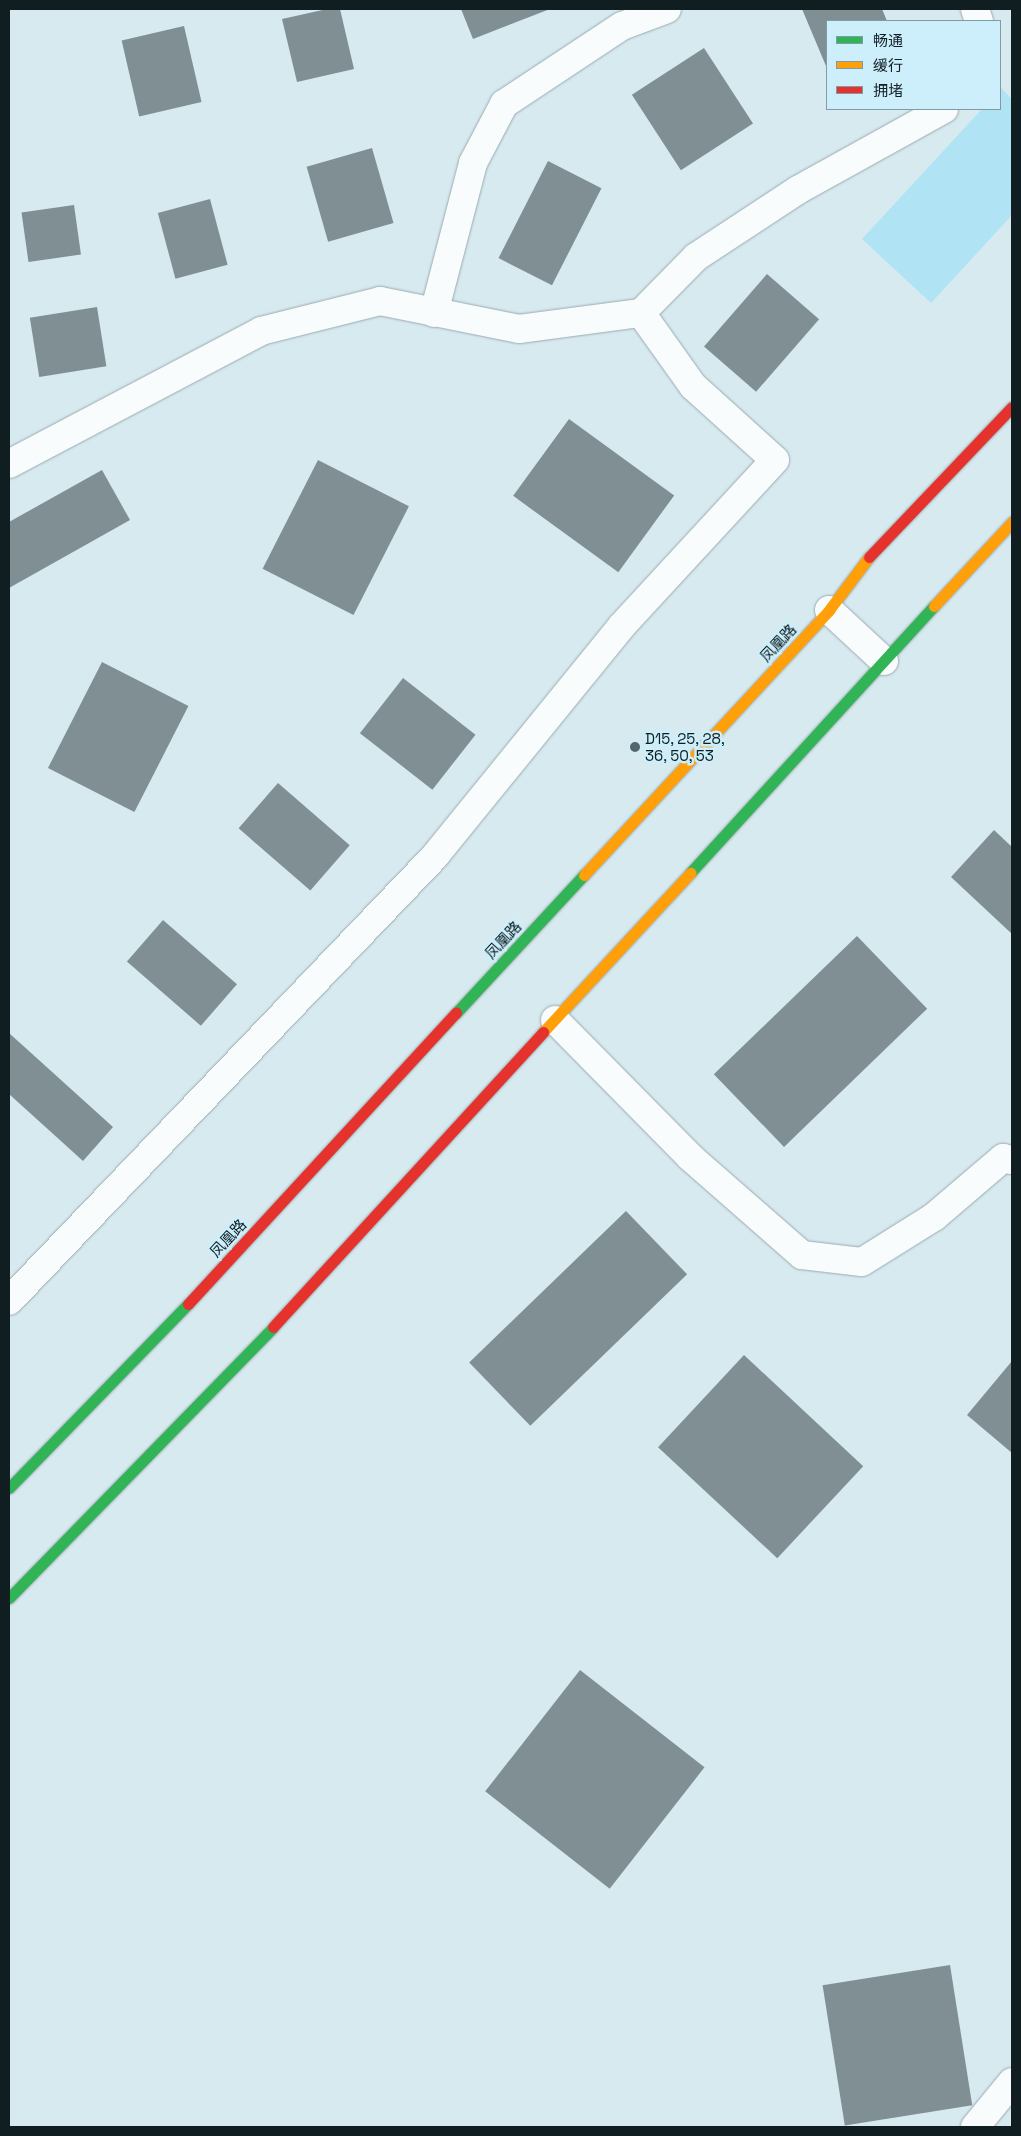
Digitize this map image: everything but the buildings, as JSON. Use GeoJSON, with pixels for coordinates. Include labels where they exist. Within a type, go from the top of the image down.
{"type":"FeatureCollection","features":[{"type":"Feature","properties":{"kind":"highway","name":"凤凰路"},"geometry":{"type":"LineString","coordinates":[[9,1488],[134,1362],[829,610],[861,566],[1012,407]]}},
{"type":"Feature","properties":{"kind":"highway"},"geometry":{"type":"LineString","coordinates":[[9,1598],[200,1406],[1012,522]]}},
{"type":"Feature","properties":{"kind":"street"},"geometry":{"type":"LineString","coordinates":[[434,313],[473,163],[504,104],[622,26],[667,9]]}},
{"type":"Feature","properties":{"kind":"street"},"geometry":{"type":"LineString","coordinates":[[9,464],[261,331],[380,301],[519,329],[640,312],[696,257],[798,190],[942,110]]}},
{"type":"Feature","properties":{"kind":"street"},"geometry":{"type":"LineString","coordinates":[[9,1301],[436,855],[621,627],[775,460],[693,386],[640,312]]}},
{"type":"Feature","properties":{"kind":"street"},"geometry":{"type":"LineString","coordinates":[[829,610],[884,661]]}},
{"type":"Feature","properties":{"kind":"street"},"geometry":{"type":"LineString","coordinates":[[555,1020],[690,1156],[802,1255],[862,1262],[934,1217],[1004,1158],[1012,1160]]}},
{"type":"Feature","properties":{"kind":"street"},"geometry":{"type":"LineString","coordinates":[[975,2127],[1012,2082]]}},
{"type":"Feature","properties":{"kind":"shaded area"},"geometry":{"type":"Polygon","coordinates":[[[1001,88],[1012,99],[1012,215],[931,303],[862,239],[981,110],[1001,110],[1001,88]]]}},
{"type":"Feature","properties":{"kind":"traffic: fast"},"geometry":{"type":"LineString","coordinates":[[690,873],[934,606]]}},
{"type":"Feature","properties":{"kind":"traffic: fast"},"geometry":{"type":"LineString","coordinates":[[456,1013],[584,875]]}},
{"type":"Feature","properties":{"kind":"traffic: fast"},"geometry":{"type":"LineString","coordinates":[[9,1488],[188,1304]]}},
{"type":"Feature","properties":{"kind":"traffic: fast"},"geometry":{"type":"LineString","coordinates":[[9,1598],[273,1327]]}},
{"type":"Feature","properties":{"kind":"traffic: slow"},"geometry":{"type":"LineString","coordinates":[[934,606],[1012,522]]}},
{"type":"Feature","properties":{"kind":"traffic: slow"},"geometry":{"type":"LineString","coordinates":[[584,875],[829,610],[869,557]]}},
{"type":"Feature","properties":{"kind":"traffic: slow"},"geometry":{"type":"LineString","coordinates":[[543,1032],[690,873]]}},
{"type":"Feature","properties":{"kind":"traffic: jam"},"geometry":{"type":"LineString","coordinates":[[869,557],[1012,407]]}},
{"type":"Feature","properties":{"kind":"traffic: jam"},"geometry":{"type":"LineString","coordinates":[[188,1304],[456,1013]]}},
{"type":"Feature","properties":{"kind":"traffic: jam"},"geometry":{"type":"LineString","coordinates":[[273,1327],[543,1032]]}},
{"type":"Feature","properties":{"kind":"place","name":"D15, 25, 28, 36, 50, 53"},"geometry":{"type":"Point","coordinates":[635,747]}}]}
